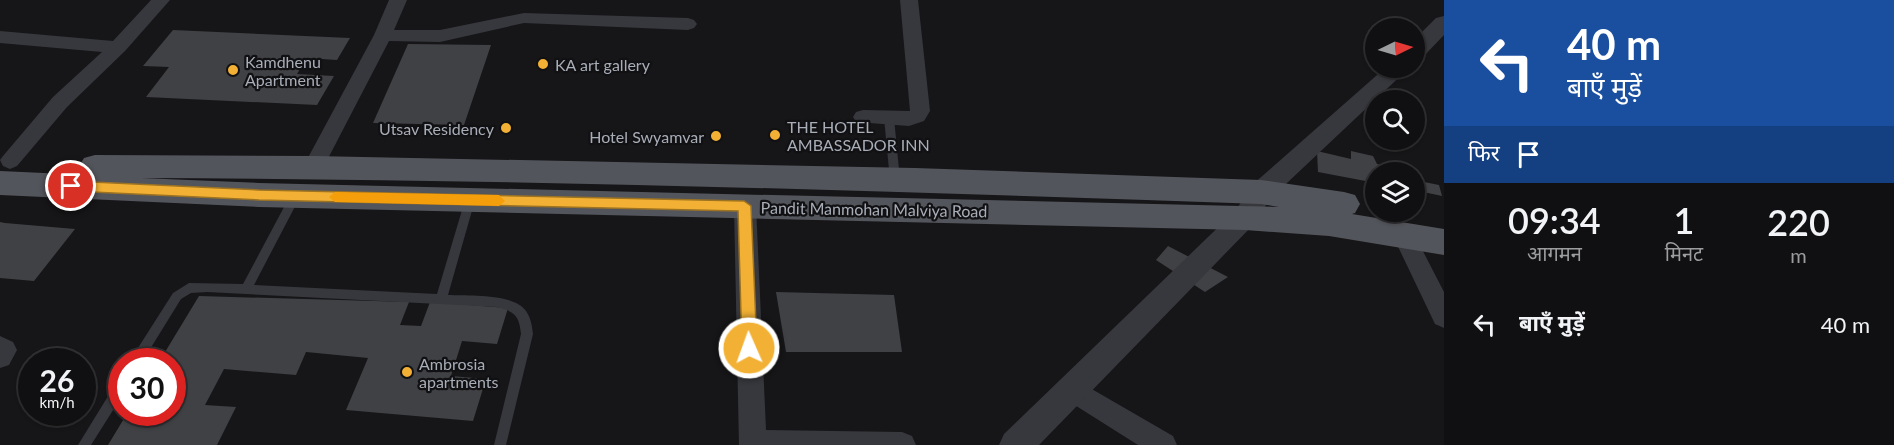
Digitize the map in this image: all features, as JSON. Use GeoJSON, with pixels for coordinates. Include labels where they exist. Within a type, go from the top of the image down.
{"type":"FeatureCollection","features":[{"type":"Feature","properties":{"kind":"main road"},"geometry":{"type":"LineString","coordinates":[[3,168],[314,167],[896,180],[1253,205],[1365,209]]}},
{"type":"Feature","properties":{"kind":"main road","name":"Pandit Manmohan Malviya Road"},"geometry":{"type":"LineString","coordinates":[[3,168],[296,196],[744,206],[1253,205]]}},
{"type":"Feature","properties":{"kind":"main road"},"geometry":{"type":"LineString","coordinates":[[1253,205],[1329,223],[1444,220]]}},
{"type":"Feature","properties":{"kind":"main road"},"geometry":{"type":"LineString","coordinates":[[1397,223],[1444,242]]}},
{"type":"Feature","properties":{"kind":"street"},"geometry":{"type":"LineString","coordinates":[[3,168],[60,102],[117,48],[161,0]]}},
{"type":"Feature","properties":{"kind":"street"},"geometry":{"type":"LineString","coordinates":[[314,167],[383,35],[398,0]]}},
{"type":"Feature","properties":{"kind":"street"},"geometry":{"type":"LineString","coordinates":[[524,18],[531,0]]}},
{"type":"Feature","properties":{"kind":"street"},"geometry":{"type":"LineString","coordinates":[[863,117],[909,119],[917,116],[920,111],[909,0]]}},
{"type":"Feature","properties":{"kind":"street"},"geometry":{"type":"LineString","coordinates":[[383,35],[440,36],[524,18],[688,24]]}},
{"type":"Feature","properties":{"kind":"street"},"geometry":{"type":"LineString","coordinates":[[1425,42],[1444,23]]}},
{"type":"Feature","properties":{"kind":"street"},"geometry":{"type":"LineString","coordinates":[[0,37],[117,48]]}},
{"type":"Feature","properties":{"kind":"street"},"geometry":{"type":"LineString","coordinates":[[1016,445],[1253,205],[1387,78]]}},
{"type":"Feature","properties":{"kind":"street"},"geometry":{"type":"LineString","coordinates":[[744,206],[753,444],[902,445]]}},
{"type":"Feature","properties":{"kind":"street"},"geometry":{"type":"LineString","coordinates":[[1397,223],[1444,316]]}},
{"type":"Feature","properties":{"kind":"street"},"geometry":{"type":"LineString","coordinates":[[0,347],[4,350],[0,357]]}},
{"type":"Feature","properties":{"kind":"street"},"geometry":{"type":"LineString","coordinates":[[1071,389],[1163,445]]}},
{"type":"Feature","properties":{"kind":"lane"},"geometry":{"type":"LineString","coordinates":[[889,118],[896,180]]}},
{"type":"Feature","properties":{"kind":"lane"},"geometry":{"type":"LineString","coordinates":[[246,289],[296,196]]}},
{"type":"Feature","properties":{"kind":"lane"},"geometry":{"type":"LineString","coordinates":[[441,299],[470,200]]}},
{"type":"Feature","properties":{"kind":"lane"},"geometry":{"type":"LineString","coordinates":[[144,348],[177,296],[189,288],[497,302],[516,308],[526,319],[527,334],[500,445]]}},
{"type":"Feature","properties":{"kind":"lane"},"geometry":{"type":"LineString","coordinates":[[84,445],[108,406]]}},
{"type":"Feature","properties":{"kind":"building","name":"Kamdhenu Apartment"},"geometry":{"type":"Polygon","coordinates":[[[173,30],[350,38],[337,60],[307,58],[297,74],[334,76],[317,105],[146,97],[169,67],[143,66],[173,30]]]}},
{"type":"Feature","properties":{"kind":"building"},"geometry":{"type":"Polygon","coordinates":[[[408,44],[491,45],[464,125],[373,123],[408,44]]]}},
{"type":"Feature","properties":{"kind":"building"},"geometry":{"type":"Polygon","coordinates":[[[1317,151],[1351,159],[1351,151],[1373,156],[1376,162],[1365,162],[1365,181],[1318,172],[1317,151]]]}},
{"type":"Feature","properties":{"kind":"building"},"geometry":{"type":"Polygon","coordinates":[[[1425,182],[1439,185],[1442,196],[1425,192],[1425,182]]]}},
{"type":"Feature","properties":{"kind":"building"},"geometry":{"type":"Polygon","coordinates":[[[0,222],[75,229],[34,281],[0,278],[0,222]]]}},
{"type":"Feature","properties":{"kind":"building"},"geometry":{"type":"Polygon","coordinates":[[[1168,246],[1228,277],[1205,292],[1156,260],[1168,246]]]}},
{"type":"Feature","properties":{"kind":"building"},"geometry":{"type":"Polygon","coordinates":[[[776,292],[894,295],[902,352],[786,352],[776,292]]]}},
{"type":"Feature","properties":{"kind":"building","name":"Ambrosia apartments"},"geometry":{"type":"Polygon","coordinates":[[[199,296],[409,302],[400,325],[421,326],[430,302],[508,308],[497,344],[462,341],[451,376],[486,379],[473,421],[346,410],[368,358],[306,352],[296,375],[224,369],[205,405],[236,407],[217,445],[108,445],[120,426],[186,426],[186,348],[167,348],[199,296]]]}},
{"type":"Feature","properties":{"kind":"slow traffic"},"geometry":{"type":"LineString","coordinates":[[335,197],[499,201]]}},
{"type":"Feature","properties":{"kind":"place","name":"KA art gallery"},"geometry":{"type":"Point","coordinates":[543,64]}},
{"type":"Feature","properties":{"kind":"place","name":"Kamdhenu Apartment"},"geometry":{"type":"Point","coordinates":[233,70]}},
{"type":"Feature","properties":{"kind":"place","name":"Utsav Residency"},"geometry":{"type":"Point","coordinates":[506,128]}},
{"type":"Feature","properties":{"kind":"place","name":"THE HOTEL AMBASSADOR INN"},"geometry":{"type":"Point","coordinates":[775,135]}},
{"type":"Feature","properties":{"kind":"place","name":"Hotel Swyamvar"},"geometry":{"type":"Point","coordinates":[716,136]}},
{"type":"Feature","properties":{"kind":"place","name":"Ambrosia apartments"},"geometry":{"type":"Point","coordinates":[407,372]}},
{"type":"Feature","properties":{"kind":"route"},"geometry":{"type":"LineString","coordinates":[[71,186],[259,195],[744,206],[749,348]]}}]}
